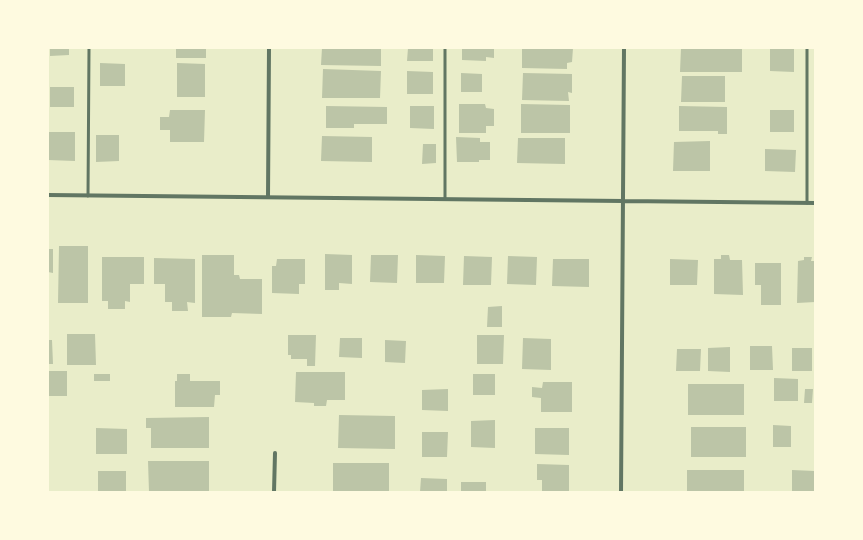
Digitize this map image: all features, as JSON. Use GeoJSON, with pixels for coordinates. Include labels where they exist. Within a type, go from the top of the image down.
{"type":"FeatureCollection","features":[{"type":"Feature","properties":{"kind":"street"},"geometry":{"type":"LineString","coordinates":[[268,197],[269,48]]}},
{"type":"Feature","properties":{"kind":"street"},"geometry":{"type":"LineString","coordinates":[[621,492],[624,48]]}},
{"type":"Feature","properties":{"kind":"street"},"geometry":{"type":"LineString","coordinates":[[48,195],[623,200],[815,204]]}},
{"type":"Feature","properties":{"kind":"street"},"geometry":{"type":"LineString","coordinates":[[274,492],[275,453]]}},
{"type":"Feature","properties":{"kind":"lane"},"geometry":{"type":"LineString","coordinates":[[88,196],[89,48]]}},
{"type":"Feature","properties":{"kind":"lane"},"geometry":{"type":"LineString","coordinates":[[445,48],[445,199]]}},
{"type":"Feature","properties":{"kind":"lane"},"geometry":{"type":"LineString","coordinates":[[807,48],[807,203]]}},
{"type":"Feature","properties":{"kind":"building"},"geometry":{"type":"Polygon","coordinates":[[[50,48],[69,48],[69,55],[50,56],[50,48]]]}},
{"type":"Feature","properties":{"kind":"building"},"geometry":{"type":"Polygon","coordinates":[[[176,48],[206,48],[206,58],[176,58],[176,48]]]}},
{"type":"Feature","properties":{"kind":"building"},"geometry":{"type":"Polygon","coordinates":[[[322,48],[381,48],[381,66],[321,65],[322,48]]]}},
{"type":"Feature","properties":{"kind":"building"},"geometry":{"type":"Polygon","coordinates":[[[408,48],[433,48],[433,61],[407,61],[408,48]]]}},
{"type":"Feature","properties":{"kind":"building"},"geometry":{"type":"Polygon","coordinates":[[[462,48],[494,48],[494,58],[486,57],[486,61],[462,60],[462,48]]]}},
{"type":"Feature","properties":{"kind":"building"},"geometry":{"type":"Polygon","coordinates":[[[522,48],[573,48],[572,62],[567,63],[567,69],[522,68],[522,48]]]}},
{"type":"Feature","properties":{"kind":"building"},"geometry":{"type":"Polygon","coordinates":[[[681,48],[742,48],[742,72],[680,72],[681,48]]]}},
{"type":"Feature","properties":{"kind":"building"},"geometry":{"type":"Polygon","coordinates":[[[770,48],[794,48],[794,72],[770,71],[770,48]]]}},
{"type":"Feature","properties":{"kind":"building"},"geometry":{"type":"Polygon","coordinates":[[[100,63],[125,64],[125,86],[100,86],[100,63]]]}},
{"type":"Feature","properties":{"kind":"building"},"geometry":{"type":"Polygon","coordinates":[[[177,63],[205,64],[205,97],[177,97],[177,63]]]}},
{"type":"Feature","properties":{"kind":"building"},"geometry":{"type":"Polygon","coordinates":[[[323,69],[381,71],[380,98],[322,98],[323,69]]]}},
{"type":"Feature","properties":{"kind":"building"},"geometry":{"type":"Polygon","coordinates":[[[407,71],[433,72],[433,94],[407,94],[407,71]]]}},
{"type":"Feature","properties":{"kind":"building"},"geometry":{"type":"Polygon","coordinates":[[[461,73],[482,74],[482,92],[461,92],[461,73]]]}},
{"type":"Feature","properties":{"kind":"building"},"geometry":{"type":"Polygon","coordinates":[[[523,73],[572,74],[572,93],[568,92],[569,101],[522,100],[523,73]]]}},
{"type":"Feature","properties":{"kind":"building"},"geometry":{"type":"Polygon","coordinates":[[[682,76],[725,76],[725,102],[681,102],[682,76]]]}},
{"type":"Feature","properties":{"kind":"building"},"geometry":{"type":"Polygon","coordinates":[[[50,87],[74,87],[74,107],[50,107],[50,87]]]}},
{"type":"Feature","properties":{"kind":"building"},"geometry":{"type":"Polygon","coordinates":[[[459,104],[485,104],[486,108],[494,109],[494,126],[486,126],[486,133],[459,133],[459,104]]]}},
{"type":"Feature","properties":{"kind":"building"},"geometry":{"type":"Polygon","coordinates":[[[521,104],[570,105],[570,133],[521,133],[521,104]]]}},
{"type":"Feature","properties":{"kind":"building"},"geometry":{"type":"Polygon","coordinates":[[[326,106],[387,107],[387,124],[354,124],[354,128],[326,128],[326,106]]]}},
{"type":"Feature","properties":{"kind":"building"},"geometry":{"type":"Polygon","coordinates":[[[410,106],[434,106],[434,129],[410,128],[410,106]]]}},
{"type":"Feature","properties":{"kind":"building"},"geometry":{"type":"Polygon","coordinates":[[[679,106],[727,107],[727,134],[718,134],[718,131],[679,131],[679,106]]]}},
{"type":"Feature","properties":{"kind":"building"},"geometry":{"type":"Polygon","coordinates":[[[170,110],[205,110],[204,142],[170,142],[170,130],[160,130],[160,117],[169,117],[170,110]]]}},
{"type":"Feature","properties":{"kind":"building"},"geometry":{"type":"Polygon","coordinates":[[[770,110],[794,110],[794,132],[770,132],[770,110]]]}},
{"type":"Feature","properties":{"kind":"building"},"geometry":{"type":"Polygon","coordinates":[[[48,132],[75,132],[75,161],[48,160],[48,132]]]}},
{"type":"Feature","properties":{"kind":"building"},"geometry":{"type":"Polygon","coordinates":[[[96,135],[119,135],[119,161],[96,162],[96,135]]]}},
{"type":"Feature","properties":{"kind":"building"},"geometry":{"type":"Polygon","coordinates":[[[322,136],[372,137],[372,162],[321,161],[322,136]]]}},
{"type":"Feature","properties":{"kind":"building"},"geometry":{"type":"Polygon","coordinates":[[[456,137],[480,138],[480,142],[490,142],[490,160],[479,160],[479,162],[457,162],[456,137]]]}},
{"type":"Feature","properties":{"kind":"building"},"geometry":{"type":"Polygon","coordinates":[[[518,138],[565,138],[565,164],[517,163],[518,138]]]}},
{"type":"Feature","properties":{"kind":"building"},"geometry":{"type":"Polygon","coordinates":[[[710,141],[710,171],[673,171],[674,142],[710,141]]]}},
{"type":"Feature","properties":{"kind":"building"},"geometry":{"type":"Polygon","coordinates":[[[423,144],[436,144],[436,163],[422,164],[423,144]]]}},
{"type":"Feature","properties":{"kind":"building"},"geometry":{"type":"Polygon","coordinates":[[[765,149],[796,150],[795,172],[765,171],[765,149]]]}},
{"type":"Feature","properties":{"kind":"building"},"geometry":{"type":"Polygon","coordinates":[[[59,246],[88,246],[88,303],[58,303],[59,246]]]}},
{"type":"Feature","properties":{"kind":"building"},"geometry":{"type":"Polygon","coordinates":[[[48,249],[53,249],[53,273],[48,272],[48,249]]]}},
{"type":"Feature","properties":{"kind":"building"},"geometry":{"type":"Polygon","coordinates":[[[325,254],[352,255],[352,284],[339,283],[339,290],[325,290],[325,254]]]}},
{"type":"Feature","properties":{"kind":"building"},"geometry":{"type":"Polygon","coordinates":[[[202,255],[234,255],[234,275],[239,275],[240,279],[262,279],[262,314],[232,313],[231,317],[202,317],[202,255]]]}},
{"type":"Feature","properties":{"kind":"building"},"geometry":{"type":"Polygon","coordinates":[[[371,255],[398,255],[397,283],[370,282],[371,255]]]}},
{"type":"Feature","properties":{"kind":"building"},"geometry":{"type":"Polygon","coordinates":[[[416,255],[445,256],[444,283],[416,283],[416,255]]]}},
{"type":"Feature","properties":{"kind":"building"},"geometry":{"type":"Polygon","coordinates":[[[721,255],[729,255],[730,260],[742,260],[743,295],[714,294],[714,259],[721,259],[721,255]]]}},
{"type":"Feature","properties":{"kind":"building"},"geometry":{"type":"Polygon","coordinates":[[[464,256],[492,257],[491,285],[463,285],[464,256]]]}},
{"type":"Feature","properties":{"kind":"building"},"geometry":{"type":"Polygon","coordinates":[[[508,256],[537,257],[536,285],[507,284],[508,256]]]}},
{"type":"Feature","properties":{"kind":"building"},"geometry":{"type":"Polygon","coordinates":[[[102,257],[144,257],[144,284],[130,284],[130,302],[125,301],[125,309],[108,309],[108,301],[102,301],[102,257]]]}},
{"type":"Feature","properties":{"kind":"building"},"geometry":{"type":"Polygon","coordinates":[[[804,257],[812,257],[811,261],[815,261],[815,302],[797,303],[798,261],[804,260],[804,257]]]}},
{"type":"Feature","properties":{"kind":"building"},"geometry":{"type":"Polygon","coordinates":[[[154,258],[195,259],[195,303],[187,302],[188,311],[172,311],[172,302],[165,302],[165,284],[154,284],[154,258]]]}},
{"type":"Feature","properties":{"kind":"building"},"geometry":{"type":"Polygon","coordinates":[[[277,259],[305,259],[305,284],[299,284],[299,294],[272,293],[272,266],[276,266],[277,259]]]}},
{"type":"Feature","properties":{"kind":"building"},"geometry":{"type":"Polygon","coordinates":[[[553,259],[589,259],[589,287],[552,286],[553,259]]]}},
{"type":"Feature","properties":{"kind":"building"},"geometry":{"type":"Polygon","coordinates":[[[670,259],[698,260],[697,285],[670,285],[670,259]]]}},
{"type":"Feature","properties":{"kind":"building"},"geometry":{"type":"Polygon","coordinates":[[[755,263],[781,263],[781,305],[761,305],[761,285],[755,285],[755,263]]]}},
{"type":"Feature","properties":{"kind":"building"},"geometry":{"type":"Polygon","coordinates":[[[502,306],[502,327],[487,327],[488,307],[502,306]]]}},
{"type":"Feature","properties":{"kind":"building"},"geometry":{"type":"Polygon","coordinates":[[[67,334],[95,334],[96,365],[67,365],[67,334]]]}},
{"type":"Feature","properties":{"kind":"building"},"geometry":{"type":"Polygon","coordinates":[[[288,335],[316,335],[315,366],[307,366],[307,359],[291,359],[291,355],[288,355],[288,335]]]}},
{"type":"Feature","properties":{"kind":"building"},"geometry":{"type":"Polygon","coordinates":[[[477,335],[504,335],[503,364],[477,364],[477,335]]]}},
{"type":"Feature","properties":{"kind":"building"},"geometry":{"type":"Polygon","coordinates":[[[340,338],[362,338],[362,358],[339,357],[340,338]]]}},
{"type":"Feature","properties":{"kind":"building"},"geometry":{"type":"Polygon","coordinates":[[[523,338],[551,339],[551,370],[522,369],[523,338]]]}},
{"type":"Feature","properties":{"kind":"building"},"geometry":{"type":"Polygon","coordinates":[[[48,340],[52,340],[53,364],[48,364],[48,340]]]}},
{"type":"Feature","properties":{"kind":"building"},"geometry":{"type":"Polygon","coordinates":[[[385,340],[406,341],[405,363],[385,362],[385,340]]]}},
{"type":"Feature","properties":{"kind":"building"},"geometry":{"type":"Polygon","coordinates":[[[750,346],[772,346],[773,370],[750,370],[750,346]]]}},
{"type":"Feature","properties":{"kind":"building"},"geometry":{"type":"Polygon","coordinates":[[[730,347],[730,372],[708,371],[708,348],[730,347]]]}},
{"type":"Feature","properties":{"kind":"building"},"geometry":{"type":"Polygon","coordinates":[[[792,348],[812,348],[812,371],[792,371],[792,348]]]}},
{"type":"Feature","properties":{"kind":"building"},"geometry":{"type":"Polygon","coordinates":[[[677,349],[701,349],[700,371],[676,371],[677,349]]]}},
{"type":"Feature","properties":{"kind":"building"},"geometry":{"type":"Polygon","coordinates":[[[48,371],[67,371],[67,396],[48,396],[48,371]]]}},
{"type":"Feature","properties":{"kind":"building"},"geometry":{"type":"Polygon","coordinates":[[[296,372],[345,372],[345,400],[327,400],[326,406],[314,406],[314,403],[295,402],[296,372]]]}},
{"type":"Feature","properties":{"kind":"building"},"geometry":{"type":"Polygon","coordinates":[[[94,374],[110,374],[110,381],[94,381],[94,374]]]}},
{"type":"Feature","properties":{"kind":"building"},"geometry":{"type":"Polygon","coordinates":[[[177,374],[190,374],[190,381],[220,381],[220,395],[215,395],[214,407],[175,407],[175,381],[177,381],[177,374]]]}},
{"type":"Feature","properties":{"kind":"building"},"geometry":{"type":"Polygon","coordinates":[[[473,374],[495,374],[495,395],[473,395],[473,374]]]}},
{"type":"Feature","properties":{"kind":"building"},"geometry":{"type":"Polygon","coordinates":[[[774,378],[798,379],[798,401],[774,401],[774,378]]]}},
{"type":"Feature","properties":{"kind":"building"},"geometry":{"type":"Polygon","coordinates":[[[543,382],[572,382],[572,412],[541,412],[541,398],[532,397],[532,387],[542,388],[543,382]]]}},
{"type":"Feature","properties":{"kind":"building"},"geometry":{"type":"Polygon","coordinates":[[[688,384],[744,384],[744,415],[688,415],[688,384]]]}},
{"type":"Feature","properties":{"kind":"building"},"geometry":{"type":"Polygon","coordinates":[[[448,389],[448,411],[422,410],[422,390],[448,389]]]}},
{"type":"Feature","properties":{"kind":"building"},"geometry":{"type":"Polygon","coordinates":[[[805,389],[813,389],[812,403],[804,403],[805,389]]]}},
{"type":"Feature","properties":{"kind":"building"},"geometry":{"type":"Polygon","coordinates":[[[339,415],[395,416],[395,449],[338,448],[339,415]]]}},
{"type":"Feature","properties":{"kind":"building"},"geometry":{"type":"Polygon","coordinates":[[[209,417],[209,448],[151,448],[151,428],[146,428],[146,418],[209,417]]]}},
{"type":"Feature","properties":{"kind":"building"},"geometry":{"type":"Polygon","coordinates":[[[495,420],[495,448],[471,447],[471,421],[495,420]]]}},
{"type":"Feature","properties":{"kind":"building"},"geometry":{"type":"Polygon","coordinates":[[[773,425],[791,426],[791,447],[773,447],[773,425]]]}},
{"type":"Feature","properties":{"kind":"building"},"geometry":{"type":"Polygon","coordinates":[[[691,427],[746,427],[746,457],[691,457],[691,427]]]}},
{"type":"Feature","properties":{"kind":"building"},"geometry":{"type":"Polygon","coordinates":[[[96,428],[127,429],[127,454],[96,454],[96,428]]]}},
{"type":"Feature","properties":{"kind":"building"},"geometry":{"type":"Polygon","coordinates":[[[535,428],[569,428],[569,455],[535,454],[535,428]]]}},
{"type":"Feature","properties":{"kind":"building"},"geometry":{"type":"Polygon","coordinates":[[[422,432],[448,432],[447,457],[422,457],[422,432]]]}},
{"type":"Feature","properties":{"kind":"building"},"geometry":{"type":"Polygon","coordinates":[[[148,461],[209,461],[209,492],[149,492],[148,461]]]}},
{"type":"Feature","properties":{"kind":"building"},"geometry":{"type":"Polygon","coordinates":[[[333,463],[389,463],[389,492],[333,492],[333,463]]]}},
{"type":"Feature","properties":{"kind":"building"},"geometry":{"type":"Polygon","coordinates":[[[537,464],[569,465],[569,492],[542,492],[542,480],[537,480],[537,464]]]}},
{"type":"Feature","properties":{"kind":"building"},"geometry":{"type":"Polygon","coordinates":[[[687,470],[744,470],[744,492],[687,492],[687,470]]]}},
{"type":"Feature","properties":{"kind":"building"},"geometry":{"type":"Polygon","coordinates":[[[792,470],[815,471],[815,492],[792,492],[792,470]]]}},
{"type":"Feature","properties":{"kind":"building"},"geometry":{"type":"Polygon","coordinates":[[[98,471],[126,471],[126,492],[98,492],[98,471]]]}},
{"type":"Feature","properties":{"kind":"building"},"geometry":{"type":"Polygon","coordinates":[[[421,478],[447,479],[447,492],[420,492],[421,478]]]}},
{"type":"Feature","properties":{"kind":"building"},"geometry":{"type":"Polygon","coordinates":[[[461,482],[486,482],[486,492],[461,492],[461,482]]]}}]}
